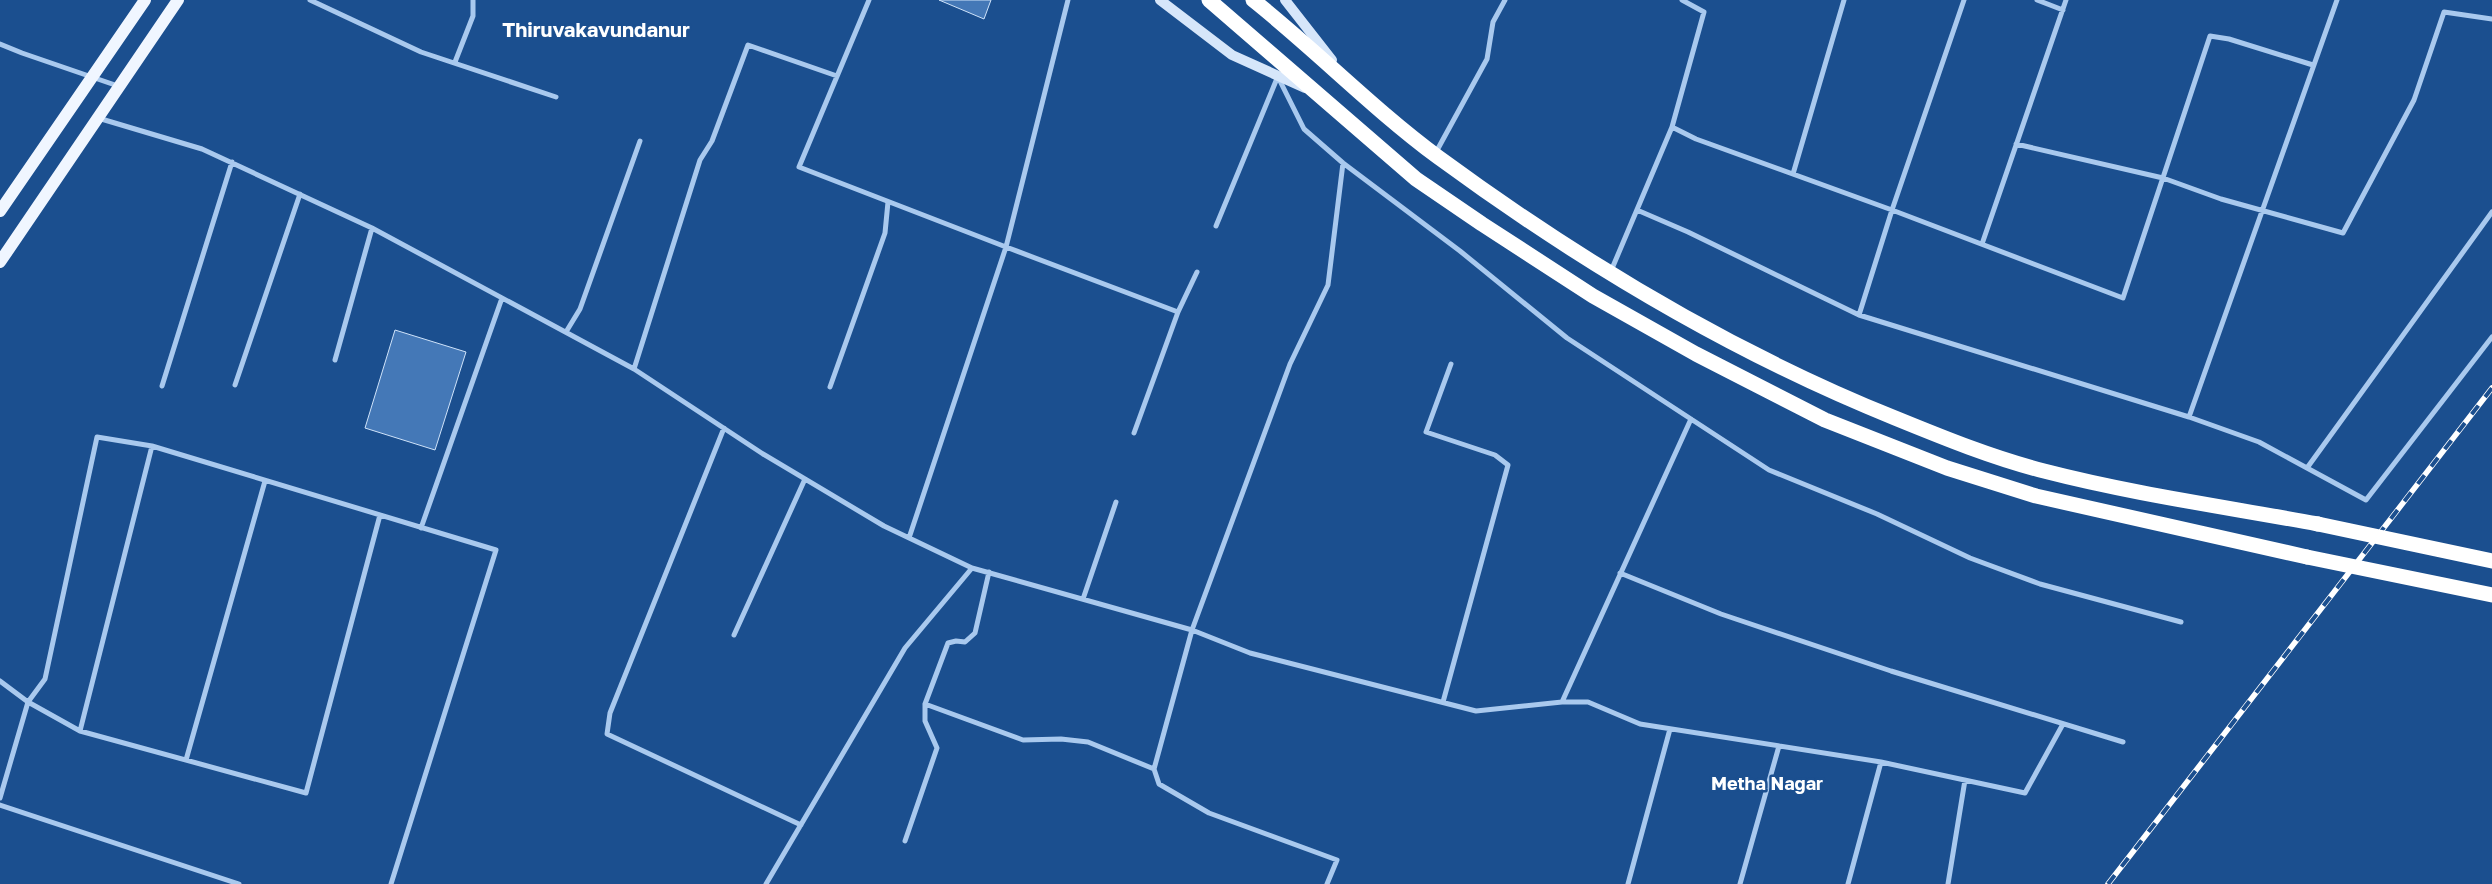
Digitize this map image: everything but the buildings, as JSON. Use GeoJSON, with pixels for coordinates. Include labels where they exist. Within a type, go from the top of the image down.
{"type":"FeatureCollection","features":[{"type":"Feature","properties":{"kind":"highway"},"geometry":{"type":"LineString","coordinates":[[1209,0],[1416,178],[1585,291],[1696,354],[1825,420],[1947,468],[2036,496],[2307,557],[2492,595]]}},
{"type":"Feature","properties":{"kind":"highway"},"geometry":{"type":"LineString","coordinates":[[1255,1],[1435,154],[1539,229],[1655,302],[1752,354],[1835,394],[1951,440],[2042,471],[2318,524],[2492,561]]}},
{"type":"Feature","properties":{"kind":"main road"},"geometry":{"type":"LineString","coordinates":[[0,211],[146,0]]}},
{"type":"Feature","properties":{"kind":"main road"},"geometry":{"type":"LineString","coordinates":[[0,262],[178,0]]}},
{"type":"Feature","properties":{"kind":"street"},"geometry":{"type":"LineString","coordinates":[[310,0],[421,52],[556,97]]}},
{"type":"Feature","properties":{"kind":"street"},"geometry":{"type":"LineString","coordinates":[[455,62],[473,16],[473,0]]}},
{"type":"Feature","properties":{"kind":"street"},"geometry":{"type":"LineString","coordinates":[[869,0],[799,167],[1178,312]]}},
{"type":"Feature","properties":{"kind":"street"},"geometry":{"type":"LineString","coordinates":[[909,538],[1006,247],[1068,0]]}},
{"type":"Feature","properties":{"kind":"street"},"geometry":{"type":"LineString","coordinates":[[1160,0],[1232,55],[1322,96]]}},
{"type":"Feature","properties":{"kind":"street"},"geometry":{"type":"LineString","coordinates":[[1285,0],[1346,79]]}},
{"type":"Feature","properties":{"kind":"street"},"geometry":{"type":"LineString","coordinates":[[1435,154],[1488,59],[1493,22],[1505,0]]}},
{"type":"Feature","properties":{"kind":"street"},"geometry":{"type":"LineString","coordinates":[[1610,274],[1672,127],[1704,12],[1682,0]]}},
{"type":"Feature","properties":{"kind":"street"},"geometry":{"type":"LineString","coordinates":[[1793,174],[1844,0]]}},
{"type":"Feature","properties":{"kind":"street"},"geometry":{"type":"LineString","coordinates":[[1859,315],[1892,210],[1964,0]]}},
{"type":"Feature","properties":{"kind":"street"},"geometry":{"type":"LineString","coordinates":[[2037,0],[2063,10]]}},
{"type":"Feature","properties":{"kind":"street"},"geometry":{"type":"LineString","coordinates":[[1982,244],[2066,0]]}},
{"type":"Feature","properties":{"kind":"street"},"geometry":{"type":"LineString","coordinates":[[2189,417],[2336,0]]}},
{"type":"Feature","properties":{"kind":"street"},"geometry":{"type":"LineString","coordinates":[[2016,144],[2163,178],[2221,199],[2343,233],[2414,100],[2444,12],[2492,19]]}},
{"type":"Feature","properties":{"kind":"street"},"geometry":{"type":"LineString","coordinates":[[1672,127],[1696,139],[1892,210],[2123,298],[2210,36],[2229,39],[2314,65]]}},
{"type":"Feature","properties":{"kind":"street"},"geometry":{"type":"LineString","coordinates":[[0,44],[119,86]]}},
{"type":"Feature","properties":{"kind":"street"},"geometry":{"type":"LineString","coordinates":[[634,369],[700,160],[712,142],[748,45],[837,76]]}},
{"type":"Feature","properties":{"kind":"street"},"geometry":{"type":"LineString","coordinates":[[1278,76],[1304,129],[1343,163],[1460,251],[1567,338],[1769,470],[1877,514],[1970,558],[2040,584],[2181,622]]}},
{"type":"Feature","properties":{"kind":"street"},"geometry":{"type":"LineString","coordinates":[[1216,226],[1278,76]]}},
{"type":"Feature","properties":{"kind":"street"},"geometry":{"type":"LineString","coordinates":[[98,118],[202,149],[372,228],[634,369],[805,479],[884,526],[972,568],[1192,630],[1250,653],[1476,711],[1562,702],[1588,702],[1640,724],[1881,762],[2025,793],[2063,724]]}},
{"type":"Feature","properties":{"kind":"street"},"geometry":{"type":"LineString","coordinates":[[566,332],[580,309],[640,141]]}},
{"type":"Feature","properties":{"kind":"street"},"geometry":{"type":"LineString","coordinates":[[162,386],[232,162]]}},
{"type":"Feature","properties":{"kind":"street"},"geometry":{"type":"LineString","coordinates":[[1327,884],[1337,860],[1209,813],[1159,784],[1154,769],[1192,630],[1290,364],[1328,285],[1343,163]]}},
{"type":"Feature","properties":{"kind":"street"},"geometry":{"type":"LineString","coordinates":[[235,386],[300,194]]}},
{"type":"Feature","properties":{"kind":"street"},"geometry":{"type":"LineString","coordinates":[[830,386],[885,232],[888,202]]}},
{"type":"Feature","properties":{"kind":"street"},"geometry":{"type":"LineString","coordinates":[[1637,210],[1688,232],[1859,315],[2189,417],[2259,442],[2366,500],[2492,337]]}},
{"type":"Feature","properties":{"kind":"street"},"geometry":{"type":"LineString","coordinates":[[2307,468],[2492,212]]}},
{"type":"Feature","properties":{"kind":"street"},"geometry":{"type":"LineString","coordinates":[[336,360],[372,228]]}},
{"type":"Feature","properties":{"kind":"street"},"geometry":{"type":"LineString","coordinates":[[1134,433],[1178,312],[1197,272]]}},
{"type":"Feature","properties":{"kind":"street"},"geometry":{"type":"LineString","coordinates":[[421,528],[502,298]]}},
{"type":"Feature","properties":{"kind":"street"},"geometry":{"type":"LineString","coordinates":[[1443,702],[1508,465],[1495,455],[1426,432],[1451,364]]}},
{"type":"Feature","properties":{"kind":"street"},"geometry":{"type":"LineString","coordinates":[[1562,702],[1691,419]]}},
{"type":"Feature","properties":{"kind":"street"},"geometry":{"type":"LineString","coordinates":[[724,428],[610,714],[607,734],[801,825]]}},
{"type":"Feature","properties":{"kind":"street"},"geometry":{"type":"LineString","coordinates":[[0,798],[28,702],[45,679],[97,437],[152,446],[496,550],[391,884]]}},
{"type":"Feature","properties":{"kind":"street"},"geometry":{"type":"LineString","coordinates":[[80,731],[152,446]]}},
{"type":"Feature","properties":{"kind":"street"},"geometry":{"type":"LineString","coordinates":[[734,635],[805,479]]}},
{"type":"Feature","properties":{"kind":"street"},"geometry":{"type":"LineString","coordinates":[[186,760],[265,480]]}},
{"type":"Feature","properties":{"kind":"street"},"geometry":{"type":"LineString","coordinates":[[1084,599],[1116,502]]}},
{"type":"Feature","properties":{"kind":"street"},"geometry":{"type":"LineString","coordinates":[[0,681],[28,702],[80,731],[306,793],[380,515]]}},
{"type":"Feature","properties":{"kind":"street"},"geometry":{"type":"LineString","coordinates":[[766,884],[905,648],[972,568]]}},
{"type":"Feature","properties":{"kind":"street"},"geometry":{"type":"LineString","coordinates":[[904,841],[937,748],[925,721],[925,704],[948,643],[956,641],[965,642],[975,633],[989,572]]}},
{"type":"Feature","properties":{"kind":"street"},"geometry":{"type":"LineString","coordinates":[[1620,573],[1730,617],[1891,671],[2123,742]]}},
{"type":"Feature","properties":{"kind":"street"},"geometry":{"type":"LineString","coordinates":[[925,704],[1023,740],[1061,739],[1088,742],[1154,769]]}},
{"type":"Feature","properties":{"kind":"street"},"geometry":{"type":"LineString","coordinates":[[1628,884],[1670,729]]}},
{"type":"Feature","properties":{"kind":"street"},"geometry":{"type":"LineString","coordinates":[[1740,884],[1779,746]]}},
{"type":"Feature","properties":{"kind":"street"},"geometry":{"type":"LineString","coordinates":[[1848,884],[1881,762]]}},
{"type":"Feature","properties":{"kind":"street"},"geometry":{"type":"LineString","coordinates":[[1948,884],[1965,780]]}},
{"type":"Feature","properties":{"kind":"street"},"geometry":{"type":"LineString","coordinates":[[0,805],[239,884]]}},
{"type":"Feature","properties":{"kind":"railway"},"geometry":{"type":"LineString","coordinates":[[2108,884],[2492,388]]}},
{"type":"Feature","properties":{"kind":"district","name":"Thiruvakavundanur"},"geometry":{"type":"Point","coordinates":[596,30]}},
{"type":"Feature","properties":{"kind":"district","name":"Metha Nagar"},"geometry":{"type":"Point","coordinates":[1767,784]}}]}
